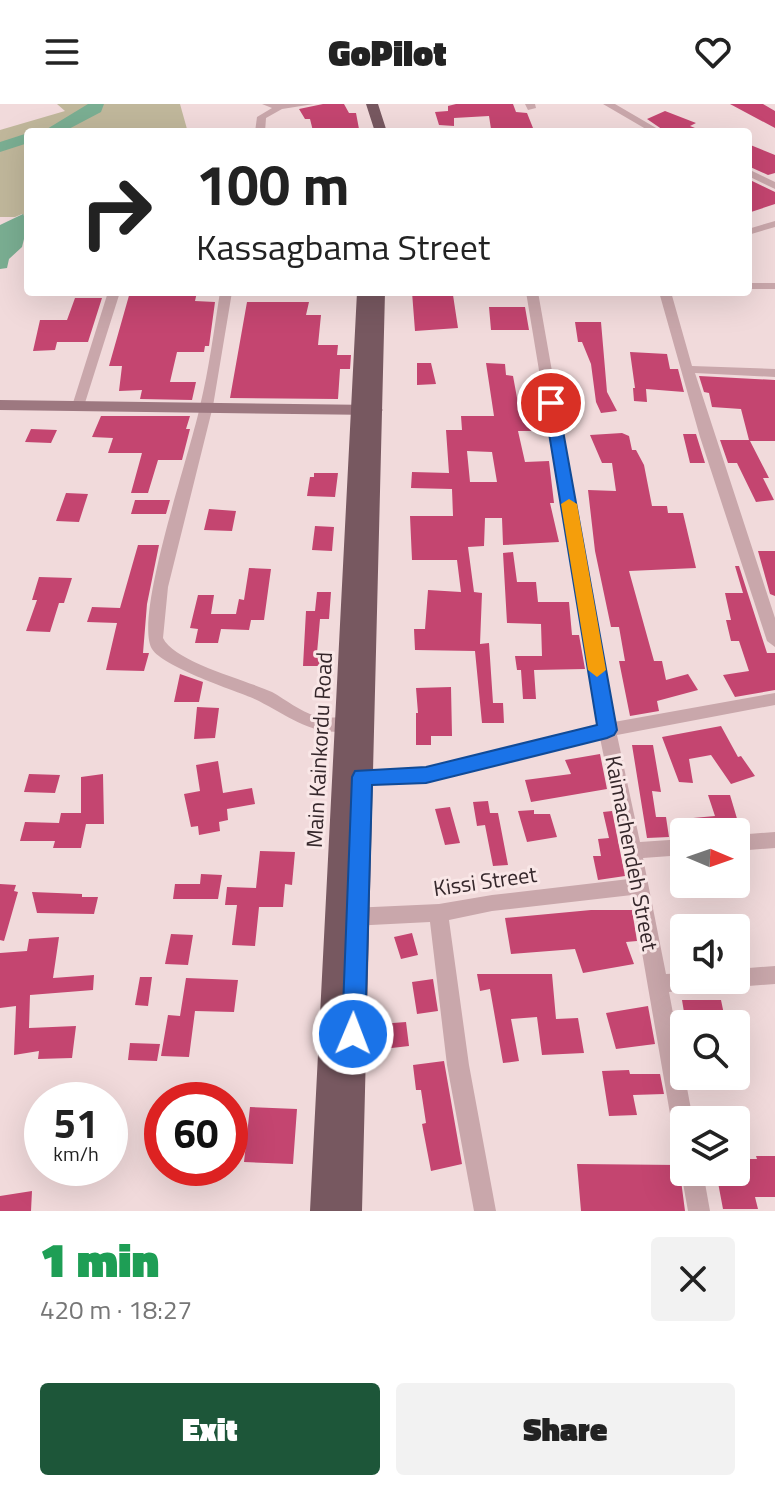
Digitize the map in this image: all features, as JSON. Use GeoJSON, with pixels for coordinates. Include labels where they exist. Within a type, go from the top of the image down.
{"type":"FeatureCollection","features":[{"type":"Feature","properties":{"kind":"main road"},"geometry":{"type":"LineString","coordinates":[[361,104],[367,128]]}},
{"type":"Feature","properties":{"kind":"main road"},"geometry":{"type":"LineString","coordinates":[[372,104],[380,128]]}},
{"type":"Feature","properties":{"kind":"main road","name":"Main Kainkordu Road"},"geometry":{"type":"LineString","coordinates":[[324,1211],[347,917],[353,777],[346,724],[360,602],[371,300]]}},
{"type":"Feature","properties":{"kind":"main road"},"geometry":{"type":"LineString","coordinates":[[0,405],[367,410]]}},
{"type":"Feature","properties":{"kind":"main road"},"geometry":{"type":"LineString","coordinates":[[353,777],[360,602]]}},
{"type":"Feature","properties":{"kind":"main road"},"geometry":{"type":"LineString","coordinates":[[347,917],[348,1211]]}},
{"type":"Feature","properties":{"kind":"street"},"geometry":{"type":"LineString","coordinates":[[267,104],[280,107],[309,104]]}},
{"type":"Feature","properties":{"kind":"street"},"geometry":{"type":"LineString","coordinates":[[608,104],[651,128]]}},
{"type":"Feature","properties":{"kind":"street"},"geometry":{"type":"LineString","coordinates":[[261,128],[262,117],[280,107]]}},
{"type":"Feature","properties":{"kind":"street"},"geometry":{"type":"LineString","coordinates":[[752,174],[775,186]]}},
{"type":"Feature","properties":{"kind":"street"},"geometry":{"type":"LineString","coordinates":[[752,231],[775,224]]}},
{"type":"Feature","properties":{"kind":"street"},"geometry":{"type":"LineString","coordinates":[[752,286],[775,286]]}},
{"type":"Feature","properties":{"kind":"street"},"geometry":{"type":"LineString","coordinates":[[78,406],[113,296]]}},
{"type":"Feature","properties":{"kind":"street"},"geometry":{"type":"LineString","coordinates":[[225,296],[207,406],[160,587],[155,638],[160,649],[177,660],[266,697],[303,718],[319,724],[346,724]]}},
{"type":"Feature","properties":{"kind":"street","name":"Kaimachendeh Street"},"geometry":{"type":"LineString","coordinates":[[533,296],[607,730],[640,886],[679,1106]]}},
{"type":"Feature","properties":{"kind":"street"},"geometry":{"type":"LineString","coordinates":[[666,296],[686,369],[775,641]]}},
{"type":"Feature","properties":{"kind":"street"},"geometry":{"type":"LineString","coordinates":[[686,369],[775,373]]}},
{"type":"Feature","properties":{"kind":"street"},"geometry":{"type":"LineString","coordinates":[[353,777],[426,775],[607,730],[775,699]]}},
{"type":"Feature","properties":{"kind":"street"},"geometry":{"type":"LineString","coordinates":[[750,842],[775,840]]}},
{"type":"Feature","properties":{"kind":"street"},"geometry":{"type":"LineString","coordinates":[[632,851],[670,848]]}},
{"type":"Feature","properties":{"kind":"street","name":"Kissi Street"},"geometry":{"type":"LineString","coordinates":[[347,917],[439,913],[492,903],[640,886]]}},
{"type":"Feature","properties":{"kind":"street"},"geometry":{"type":"LineString","coordinates":[[439,913],[458,1065],[485,1211]]}},
{"type":"Feature","properties":{"kind":"street"},"geometry":{"type":"LineString","coordinates":[[750,977],[775,975]]}},
{"type":"Feature","properties":{"kind":"street"},"geometry":{"type":"LineString","coordinates":[[657,984],[670,983]]}},
{"type":"Feature","properties":{"kind":"street"},"geometry":{"type":"LineString","coordinates":[[695,1186],[699,1211]]}},
{"type":"Feature","properties":{"kind":"shaded area"},"geometry":{"type":"Polygon","coordinates":[[[57,104],[180,104],[187,128],[24,128],[24,215],[0,217],[0,130],[65,111],[57,104]]]}},
{"type":"Feature","properties":{"kind":"shaded area"},"geometry":{"type":"Polygon","coordinates":[[[24,216],[22,247],[9,259],[7,268],[0,269],[0,225],[24,216]]]}},
{"type":"Feature","properties":{"kind":"building"},"geometry":{"type":"Polygon","coordinates":[[[344,104],[349,113],[356,113],[359,128],[312,128],[310,119],[305,119],[299,109],[344,104]]]}},
{"type":"Feature","properties":{"kind":"building"},"geometry":{"type":"Polygon","coordinates":[[[513,104],[516,112],[527,113],[533,128],[491,128],[489,116],[454,118],[454,126],[439,125],[435,112],[448,111],[448,106],[513,104]]]}},
{"type":"Feature","properties":{"kind":"building"},"geometry":{"type":"Polygon","coordinates":[[[730,104],[763,104],[775,111],[775,128],[730,104]]]}},
{"type":"Feature","properties":{"kind":"building"},"geometry":{"type":"Polygon","coordinates":[[[665,111],[696,123],[690,126],[695,128],[660,128],[647,119],[665,111]]]}},
{"type":"Feature","properties":{"kind":"building"},"geometry":{"type":"Polygon","coordinates":[[[752,146],[775,155],[775,173],[768,175],[752,168],[752,146]]]}},
{"type":"Feature","properties":{"kind":"building"},"geometry":{"type":"Polygon","coordinates":[[[752,181],[775,192],[775,204],[752,212],[752,181]]]}},
{"type":"Feature","properties":{"kind":"building"},"geometry":{"type":"Polygon","coordinates":[[[129,296],[196,296],[195,301],[215,302],[209,346],[205,346],[204,352],[177,352],[170,382],[196,382],[192,400],[140,399],[142,390],[119,391],[122,366],[109,366],[129,296]]]}},
{"type":"Feature","properties":{"kind":"building"},"geometry":{"type":"Polygon","coordinates":[[[412,296],[453,296],[458,328],[415,331],[412,296]]]}},
{"type":"Feature","properties":{"kind":"building"},"geometry":{"type":"Polygon","coordinates":[[[75,298],[102,298],[88,342],[57,342],[55,350],[33,351],[40,320],[67,320],[75,298]]]}},
{"type":"Feature","properties":{"kind":"building"},"geometry":{"type":"Polygon","coordinates":[[[247,302],[309,302],[306,315],[321,315],[318,345],[338,345],[337,355],[351,355],[350,369],[340,369],[338,399],[230,398],[247,302]]]}},
{"type":"Feature","properties":{"kind":"building"},"geometry":{"type":"Polygon","coordinates":[[[489,307],[525,307],[529,330],[491,330],[489,307]]]}},
{"type":"Feature","properties":{"kind":"building"},"geometry":{"type":"Polygon","coordinates":[[[575,322],[601,322],[607,392],[617,411],[601,413],[596,402],[591,364],[582,342],[578,342],[575,322]]]}},
{"type":"Feature","properties":{"kind":"building"},"geometry":{"type":"Polygon","coordinates":[[[630,352],[667,354],[670,369],[678,369],[684,392],[646,389],[647,402],[634,401],[630,352]]]}},
{"type":"Feature","properties":{"kind":"building"},"geometry":{"type":"Polygon","coordinates":[[[417,363],[431,363],[436,384],[417,385],[417,363]]]}},
{"type":"Feature","properties":{"kind":"building"},"geometry":{"type":"Polygon","coordinates":[[[486,363],[505,364],[506,375],[513,376],[520,414],[542,414],[544,431],[518,431],[525,462],[549,461],[554,503],[550,503],[559,542],[503,545],[502,518],[485,518],[484,546],[468,547],[474,592],[482,593],[480,644],[489,643],[493,703],[503,703],[504,723],[482,723],[475,651],[415,650],[414,629],[425,629],[428,590],[461,592],[457,560],[412,560],[410,516],[453,516],[452,489],[411,488],[412,472],[449,473],[446,430],[462,430],[461,416],[494,416],[486,363]],[[467,451],[470,482],[497,482],[492,452],[467,451]]]}},
{"type":"Feature","properties":{"kind":"building"},"geometry":{"type":"Polygon","coordinates":[[[699,376],[775,380],[775,441],[750,441],[769,478],[763,478],[774,500],[756,502],[737,463],[728,463],[720,440],[749,440],[741,409],[712,407],[709,393],[704,392],[699,376]]]}},
{"type":"Feature","properties":{"kind":"building"},"geometry":{"type":"Polygon","coordinates":[[[101,416],[190,416],[182,460],[158,460],[148,493],[131,493],[142,453],[108,453],[113,438],[92,437],[101,416]]]}},
{"type":"Feature","properties":{"kind":"building"},"geometry":{"type":"Polygon","coordinates":[[[31,429],[57,430],[51,443],[25,442],[31,429]]]}},
{"type":"Feature","properties":{"kind":"building"},"geometry":{"type":"Polygon","coordinates":[[[622,433],[629,436],[632,450],[636,450],[644,465],[652,506],[667,506],[668,513],[683,513],[696,568],[629,571],[654,661],[662,661],[666,680],[688,674],[698,690],[657,701],[659,711],[630,716],[619,661],[625,661],[619,627],[611,627],[595,551],[588,490],[616,491],[612,463],[602,463],[590,435],[622,433]]]}},
{"type":"Feature","properties":{"kind":"building"},"geometry":{"type":"Polygon","coordinates":[[[683,434],[696,434],[705,463],[690,463],[683,434]]]}},
{"type":"Feature","properties":{"kind":"building"},"geometry":{"type":"Polygon","coordinates":[[[314,473],[338,473],[335,497],[307,496],[310,477],[314,477],[314,473]]]}},
{"type":"Feature","properties":{"kind":"building"},"geometry":{"type":"Polygon","coordinates":[[[66,493],[88,494],[79,522],[56,521],[66,493]]]}},
{"type":"Feature","properties":{"kind":"building"},"geometry":{"type":"Polygon","coordinates":[[[135,500],[170,500],[166,514],[131,514],[135,500]]]}},
{"type":"Feature","properties":{"kind":"building"},"geometry":{"type":"Polygon","coordinates":[[[209,509],[236,511],[232,531],[204,530],[209,509]]]}},
{"type":"Feature","properties":{"kind":"building"},"geometry":{"type":"Polygon","coordinates":[[[315,526],[334,527],[332,551],[312,550],[315,526]]]}},
{"type":"Feature","properties":{"kind":"building"},"geometry":{"type":"Polygon","coordinates":[[[138,545],[159,545],[147,604],[143,653],[149,653],[144,671],[106,670],[117,623],[87,622],[92,607],[120,608],[138,545]]]}},
{"type":"Feature","properties":{"kind":"building"},"geometry":{"type":"Polygon","coordinates":[[[758,551],[775,551],[775,596],[770,594],[758,551]]]}},
{"type":"Feature","properties":{"kind":"building"},"geometry":{"type":"Polygon","coordinates":[[[513,552],[517,582],[536,582],[538,602],[569,602],[572,635],[579,635],[585,669],[534,670],[536,699],[523,699],[521,670],[517,670],[515,656],[542,656],[541,624],[507,623],[503,553],[513,552]]]}},
{"type":"Feature","properties":{"kind":"building"},"geometry":{"type":"Polygon","coordinates":[[[735,566],[739,566],[767,653],[775,653],[775,690],[735,697],[723,675],[749,671],[739,641],[731,641],[726,620],[731,620],[725,593],[743,593],[735,566]]]}},
{"type":"Feature","properties":{"kind":"building"},"geometry":{"type":"Polygon","coordinates":[[[249,568],[271,569],[264,620],[251,620],[249,630],[221,629],[218,643],[195,643],[198,629],[190,628],[198,595],[214,595],[211,614],[236,614],[239,599],[244,600],[249,568]]]}},
{"type":"Feature","properties":{"kind":"building"},"geometry":{"type":"Polygon","coordinates":[[[39,577],[72,578],[64,603],[59,603],[50,632],[26,631],[37,600],[32,600],[39,577]]]}},
{"type":"Feature","properties":{"kind":"building"},"geometry":{"type":"Polygon","coordinates":[[[317,592],[331,592],[329,619],[320,619],[317,653],[330,653],[329,666],[303,666],[306,611],[315,611],[317,592]]]}},
{"type":"Feature","properties":{"kind":"building"},"geometry":{"type":"Polygon","coordinates":[[[180,674],[203,682],[199,702],[174,702],[180,674]]]}},
{"type":"Feature","properties":{"kind":"building"},"geometry":{"type":"Polygon","coordinates":[[[451,687],[452,736],[431,736],[431,745],[416,745],[416,688],[451,687]]]}},
{"type":"Feature","properties":{"kind":"building"},"geometry":{"type":"Polygon","coordinates":[[[197,707],[219,708],[215,738],[194,739],[197,707]]]}},
{"type":"Feature","properties":{"kind":"building"},"geometry":{"type":"Polygon","coordinates":[[[721,726],[738,757],[741,756],[755,776],[731,784],[711,755],[689,759],[693,783],[679,782],[662,737],[721,726]]]}},
{"type":"Feature","properties":{"kind":"building"},"geometry":{"type":"Polygon","coordinates":[[[632,745],[653,745],[661,792],[652,791],[656,817],[666,817],[669,837],[647,838],[632,745]]]}},
{"type":"Feature","properties":{"kind":"building"},"geometry":{"type":"Polygon","coordinates":[[[600,754],[607,789],[531,802],[525,780],[571,774],[565,760],[600,754]]]}},
{"type":"Feature","properties":{"kind":"building"},"geometry":{"type":"Polygon","coordinates":[[[218,761],[223,793],[252,788],[255,804],[227,809],[228,820],[219,822],[220,831],[199,835],[198,826],[191,827],[184,794],[200,791],[196,765],[218,761]]]}},
{"type":"Feature","properties":{"kind":"building"},"geometry":{"type":"Polygon","coordinates":[[[29,774],[60,775],[55,793],[24,792],[29,774]]]}},
{"type":"Feature","properties":{"kind":"building"},"geometry":{"type":"Polygon","coordinates":[[[103,774],[104,824],[86,824],[81,848],[53,848],[55,841],[20,841],[25,822],[59,823],[61,813],[81,813],[81,777],[103,774]]]}},
{"type":"Feature","properties":{"kind":"building"},"geometry":{"type":"Polygon","coordinates":[[[708,795],[730,795],[737,818],[693,818],[715,816],[708,795]]]}},
{"type":"Feature","properties":{"kind":"building"},"geometry":{"type":"Polygon","coordinates":[[[488,801],[490,813],[498,813],[508,865],[493,866],[485,825],[477,826],[473,802],[488,801]]]}},
{"type":"Feature","properties":{"kind":"building"},"geometry":{"type":"Polygon","coordinates":[[[450,807],[460,843],[445,845],[435,809],[450,807]]]}},
{"type":"Feature","properties":{"kind":"building"},"geometry":{"type":"Polygon","coordinates":[[[534,810],[534,814],[550,814],[557,837],[527,842],[518,811],[534,810]]]}},
{"type":"Feature","properties":{"kind":"building"},"geometry":{"type":"Polygon","coordinates":[[[612,811],[625,876],[598,880],[593,856],[601,856],[598,839],[609,838],[603,812],[612,811]]]}},
{"type":"Feature","properties":{"kind":"building"},"geometry":{"type":"Polygon","coordinates":[[[260,851],[295,852],[292,885],[285,884],[283,907],[259,907],[255,946],[232,945],[237,905],[225,905],[227,887],[256,888],[260,851]]]}},
{"type":"Feature","properties":{"kind":"building"},"geometry":{"type":"Polygon","coordinates":[[[201,874],[222,875],[218,899],[173,899],[175,884],[200,884],[201,874]]]}},
{"type":"Feature","properties":{"kind":"building"},"geometry":{"type":"Polygon","coordinates":[[[0,884],[16,885],[14,891],[18,892],[4,941],[0,940],[0,884]]]}},
{"type":"Feature","properties":{"kind":"building"},"geometry":{"type":"Polygon","coordinates":[[[32,892],[98,897],[94,914],[37,913],[32,892]]]}},
{"type":"Feature","properties":{"kind":"building"},"geometry":{"type":"Polygon","coordinates":[[[591,910],[632,910],[637,941],[626,942],[634,964],[583,973],[575,949],[511,954],[505,918],[591,910]]]}},
{"type":"Feature","properties":{"kind":"building"},"geometry":{"type":"Polygon","coordinates":[[[412,933],[418,955],[401,959],[394,937],[412,933]]]}},
{"type":"Feature","properties":{"kind":"building"},"geometry":{"type":"Polygon","coordinates":[[[171,934],[193,935],[188,965],[165,964],[171,934]]]}},
{"type":"Feature","properties":{"kind":"building"},"geometry":{"type":"Polygon","coordinates":[[[59,937],[53,978],[94,975],[93,990],[30,995],[29,1028],[76,1026],[72,1058],[38,1059],[39,1051],[14,1055],[16,1006],[0,1008],[0,953],[27,951],[29,939],[59,937]]]}},
{"type":"Feature","properties":{"kind":"building"},"geometry":{"type":"Polygon","coordinates":[[[477,974],[552,974],[556,1019],[578,1018],[584,1053],[542,1055],[537,1017],[511,1019],[519,1061],[503,1063],[490,989],[480,991],[477,974]]]}},
{"type":"Feature","properties":{"kind":"building"},"geometry":{"type":"Polygon","coordinates":[[[140,977],[152,977],[148,1006],[135,1005],[140,977]]]}},
{"type":"Feature","properties":{"kind":"building"},"geometry":{"type":"Polygon","coordinates":[[[186,978],[238,980],[234,1012],[195,1011],[189,1057],[161,1056],[168,1015],[180,1016],[186,978]]]}},
{"type":"Feature","properties":{"kind":"building"},"geometry":{"type":"Polygon","coordinates":[[[433,979],[438,1011],[417,1014],[412,982],[433,979]]]}},
{"type":"Feature","properties":{"kind":"building"},"geometry":{"type":"Polygon","coordinates":[[[682,1000],[721,1000],[723,1010],[684,1010],[682,1000]]]}},
{"type":"Feature","properties":{"kind":"building"},"geometry":{"type":"Polygon","coordinates":[[[648,1006],[655,1044],[616,1049],[606,1013],[648,1006]]]}},
{"type":"Feature","properties":{"kind":"building"},"geometry":{"type":"Polygon","coordinates":[[[406,1022],[409,1046],[383,1049],[380,1024],[406,1022]]]}},
{"type":"Feature","properties":{"kind":"building"},"geometry":{"type":"Polygon","coordinates":[[[130,1043],[160,1044],[157,1061],[128,1060],[130,1043]]]}},
{"type":"Feature","properties":{"kind":"building"},"geometry":{"type":"Polygon","coordinates":[[[444,1061],[462,1164],[431,1171],[422,1124],[426,1123],[421,1090],[416,1090],[413,1065],[444,1061]]]}},
{"type":"Feature","properties":{"kind":"building"},"geometry":{"type":"Polygon","coordinates":[[[629,1070],[630,1074],[660,1074],[664,1094],[633,1095],[637,1115],[609,1116],[602,1071],[629,1070]]]}},
{"type":"Feature","properties":{"kind":"building"},"geometry":{"type":"Polygon","coordinates":[[[250,1107],[297,1109],[293,1164],[248,1162],[250,1107]]]}},
{"type":"Feature","properties":{"kind":"building"},"geometry":{"type":"Polygon","coordinates":[[[756,1156],[775,1156],[775,1197],[755,1197],[758,1209],[723,1209],[719,1186],[750,1186],[750,1159],[757,1159],[756,1156]]]}},
{"type":"Feature","properties":{"kind":"building"},"geometry":{"type":"Polygon","coordinates":[[[577,1164],[670,1165],[670,1186],[682,1186],[685,1211],[581,1211],[577,1164]]]}},
{"type":"Feature","properties":{"kind":"building"},"geometry":{"type":"Polygon","coordinates":[[[32,1191],[31,1211],[0,1211],[0,1196],[32,1191]]]}},
{"type":"Feature","properties":{"kind":"waterway"},"geometry":{"type":"LineString","coordinates":[[58,128],[95,109],[96,104]]}},
{"type":"Feature","properties":{"kind":"waterway"},"geometry":{"type":"LineString","coordinates":[[0,147],[24,139]]}},
{"type":"Feature","properties":{"kind":"slow traffic"},"geometry":{"type":"LineString","coordinates":[[569,504],[597,670]]}},
{"type":"Feature","properties":{"kind":"route"},"geometry":{"type":"LineString","coordinates":[[353,1034],[362,777],[426,775],[607,730],[551,403]]}}]}
